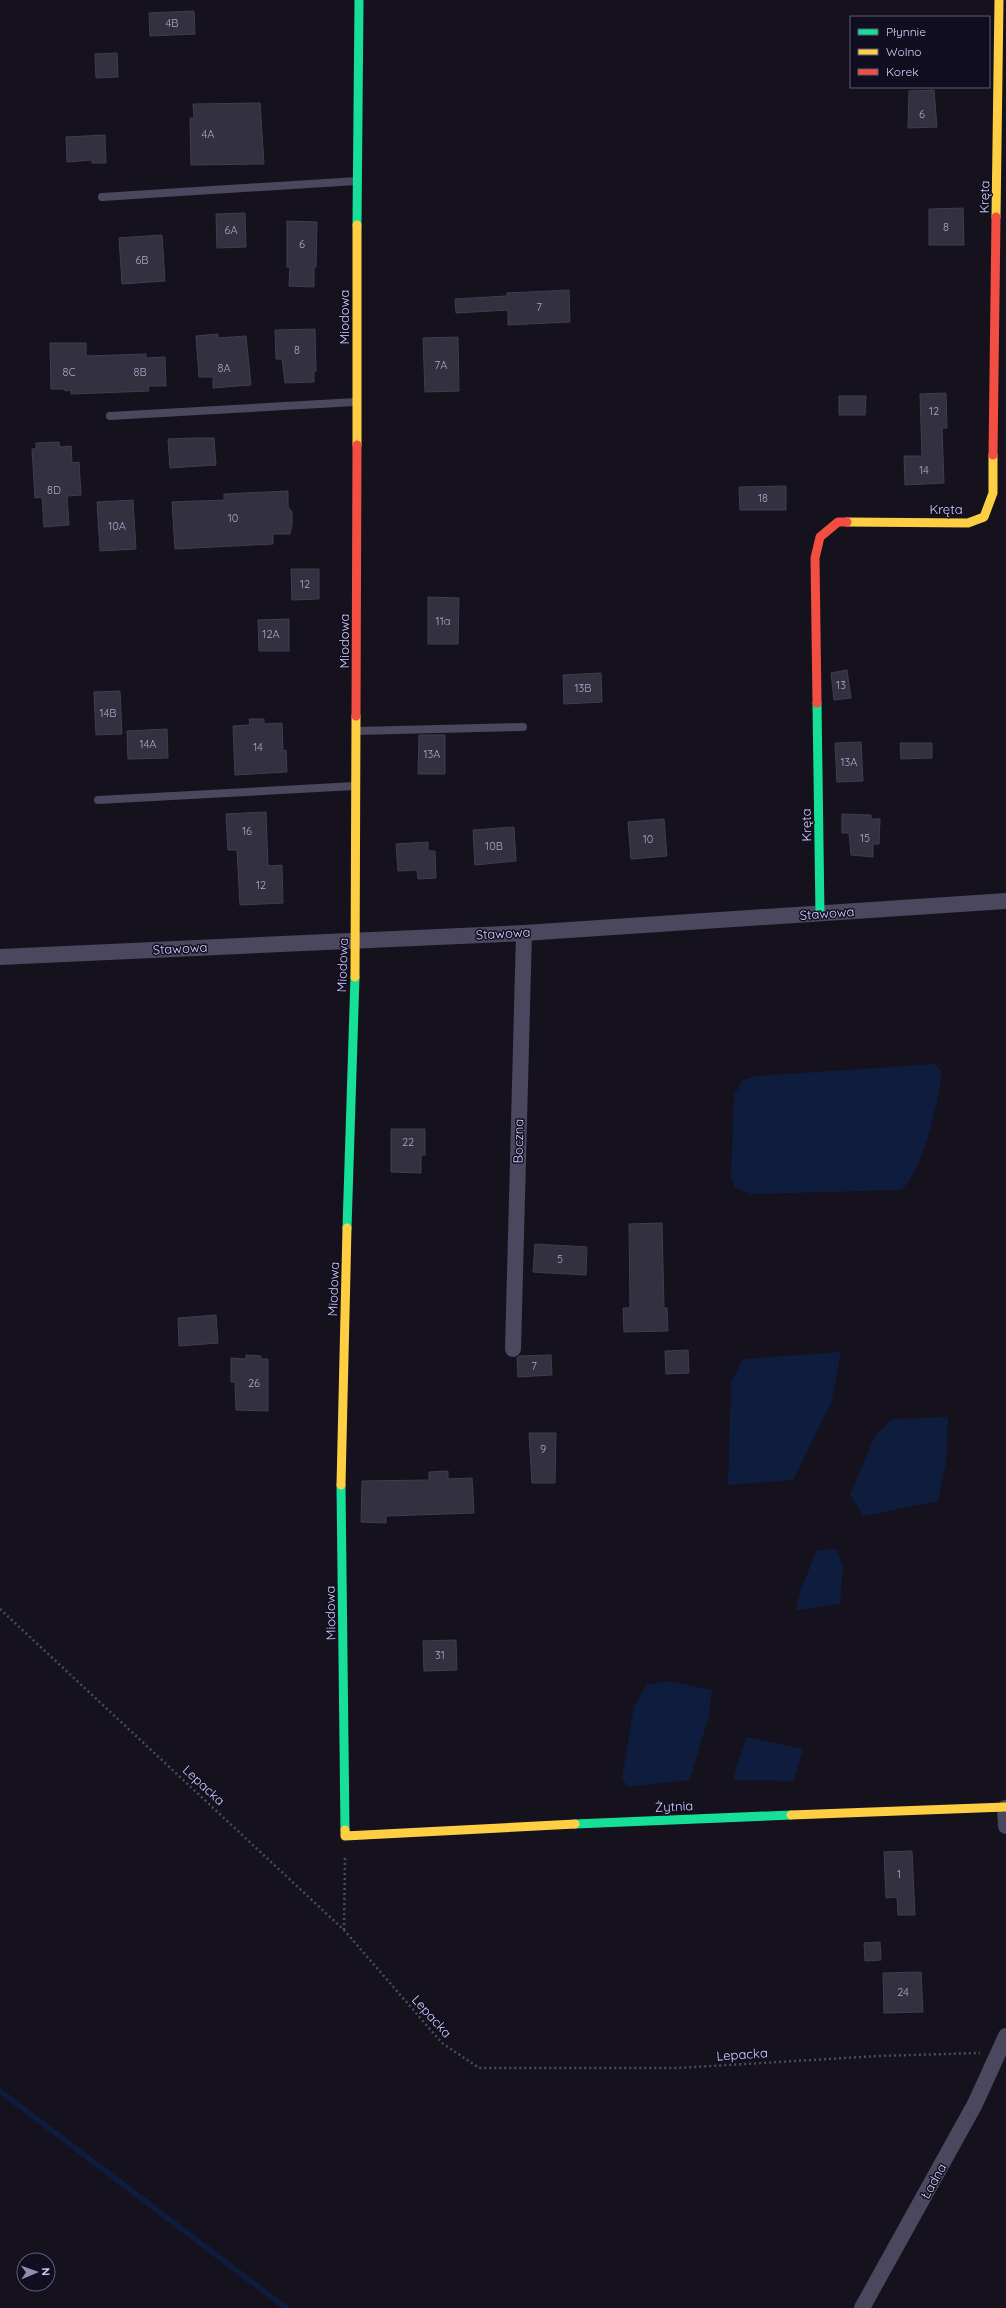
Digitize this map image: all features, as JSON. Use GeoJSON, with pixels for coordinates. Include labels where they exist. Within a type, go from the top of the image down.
{"type":"FeatureCollection","features":[{"type":"Feature","properties":{"kind":"street","name":"Miodowa"},"geometry":{"type":"LineString","coordinates":[[345,1836],[341,1439],[356,940],[357,181],[360,0]]}},
{"type":"Feature","properties":{"kind":"street","name":"Kręta"},"geometry":{"type":"LineString","coordinates":[[820,914],[815,558],[820,537],[838,522],[968,523],[984,516],[992,493],[999,0]]}},
{"type":"Feature","properties":{"kind":"street","name":"Stawowa"},"geometry":{"type":"LineString","coordinates":[[0,957],[524,933],[1006,901]]}},
{"type":"Feature","properties":{"kind":"street","name":"Boczna"},"geometry":{"type":"LineString","coordinates":[[513,1349],[524,933]]}},
{"type":"Feature","properties":{"kind":"street","name":"Żytnia"},"geometry":{"type":"LineString","coordinates":[[345,1836],[680,1819],[1005,1807]]}},
{"type":"Feature","properties":{"kind":"street"},"geometry":{"type":"LineString","coordinates":[[1005,1807],[1006,1826]]}},
{"type":"Feature","properties":{"kind":"street","name":"Ładna"},"geometry":{"type":"LineString","coordinates":[[862,2308],[1003,2058],[1006,2036]]}},
{"type":"Feature","properties":{"kind":"lane"},"geometry":{"type":"LineString","coordinates":[[102,196],[357,181]]}},
{"type":"Feature","properties":{"kind":"lane"},"geometry":{"type":"LineString","coordinates":[[110,416],[357,402]]}},
{"type":"Feature","properties":{"kind":"lane"},"geometry":{"type":"LineString","coordinates":[[357,732],[524,727]]}},
{"type":"Feature","properties":{"kind":"lane"},"geometry":{"type":"LineString","coordinates":[[98,800],[357,786]]}},
{"type":"Feature","properties":{"kind":"path","name":"Lepacka"},"geometry":{"type":"LineString","coordinates":[[0,1609],[344,1930],[442,2043],[479,2068],[678,2068],[878,2056],[1003,2058]]}},
{"type":"Feature","properties":{"kind":"path"},"geometry":{"type":"LineString","coordinates":[[344,1930],[345,1836]]}},
{"type":"Feature","properties":{"kind":"water"},"geometry":{"type":"Polygon","coordinates":[[[935,1064],[942,1072],[929,1135],[917,1167],[901,1190],[752,1194],[735,1188],[731,1176],[734,1095],[743,1080],[757,1076],[935,1064]]]}},
{"type":"Feature","properties":{"kind":"water"},"geometry":{"type":"Polygon","coordinates":[[[841,1352],[832,1401],[793,1480],[728,1485],[731,1382],[743,1359],[841,1352]]]}},
{"type":"Feature","properties":{"kind":"water"},"geometry":{"type":"Polygon","coordinates":[[[948,1417],[946,1463],[938,1501],[864,1516],[850,1495],[875,1436],[892,1419],[948,1417]]]}},
{"type":"Feature","properties":{"kind":"water"},"geometry":{"type":"Polygon","coordinates":[[[837,1549],[843,1568],[840,1604],[796,1610],[801,1589],[817,1550],[837,1549]]]}},
{"type":"Feature","properties":{"kind":"water"},"geometry":{"type":"Polygon","coordinates":[[[668,1681],[712,1690],[709,1715],[690,1780],[628,1787],[622,1778],[634,1706],[647,1685],[668,1681]]]}},
{"type":"Feature","properties":{"kind":"water"},"geometry":{"type":"Polygon","coordinates":[[[746,1737],[803,1749],[794,1781],[733,1780],[746,1737]]]}},
{"type":"Feature","properties":{"kind":"building"},"geometry":{"type":"Polygon","coordinates":[[[194,11],[195,34],[150,36],[149,13],[194,11]]]}},
{"type":"Feature","properties":{"kind":"building"},"geometry":{"type":"Polygon","coordinates":[[[117,53],[118,77],[96,78],[95,54],[117,53]]]}},
{"type":"Feature","properties":{"kind":"building"},"geometry":{"type":"Polygon","coordinates":[[[934,90],[937,127],[908,128],[909,91],[934,90]]]}},
{"type":"Feature","properties":{"kind":"building"},"geometry":{"type":"Polygon","coordinates":[[[260,103],[264,164],[191,165],[190,118],[194,118],[193,104],[260,103]]]}},
{"type":"Feature","properties":{"kind":"building"},"geometry":{"type":"Polygon","coordinates":[[[105,135],[106,163],[92,163],[92,160],[67,162],[66,137],[105,135]]]}},
{"type":"Feature","properties":{"kind":"building"},"geometry":{"type":"Polygon","coordinates":[[[963,208],[964,245],[929,245],[929,209],[963,208]]]}},
{"type":"Feature","properties":{"kind":"building"},"geometry":{"type":"Polygon","coordinates":[[[245,213],[246,247],[217,248],[216,214],[245,213]]]}},
{"type":"Feature","properties":{"kind":"building"},"geometry":{"type":"Polygon","coordinates":[[[287,221],[317,222],[314,287],[289,286],[290,267],[287,267],[287,221]]]}},
{"type":"Feature","properties":{"kind":"building"},"geometry":{"type":"Polygon","coordinates":[[[162,235],[165,281],[122,284],[119,238],[162,235]]]}},
{"type":"Feature","properties":{"kind":"building"},"geometry":{"type":"Polygon","coordinates":[[[569,290],[570,322],[508,325],[508,310],[456,313],[455,299],[507,296],[507,293],[569,290]]]}},
{"type":"Feature","properties":{"kind":"building"},"geometry":{"type":"Polygon","coordinates":[[[315,329],[316,371],[314,371],[314,382],[285,383],[282,359],[276,359],[275,330],[315,329]]]}},
{"type":"Feature","properties":{"kind":"building"},"geometry":{"type":"Polygon","coordinates":[[[218,334],[218,338],[246,336],[251,385],[213,388],[213,377],[199,377],[196,336],[218,334]]]}},
{"type":"Feature","properties":{"kind":"building"},"geometry":{"type":"Polygon","coordinates":[[[458,337],[459,391],[425,392],[423,338],[458,337]]]}},
{"type":"Feature","properties":{"kind":"building"},"geometry":{"type":"Polygon","coordinates":[[[50,343],[86,343],[86,356],[146,354],[146,358],[165,357],[166,386],[148,386],[149,391],[71,394],[71,390],[65,391],[65,389],[51,389],[50,343]]]}},
{"type":"Feature","properties":{"kind":"building"},"geometry":{"type":"Polygon","coordinates":[[[946,393],[947,428],[942,428],[944,483],[905,485],[904,456],[922,456],[920,394],[946,393]]]}},
{"type":"Feature","properties":{"kind":"building"},"geometry":{"type":"Polygon","coordinates":[[[839,396],[866,396],[865,415],[839,415],[839,396]]]}},
{"type":"Feature","properties":{"kind":"building"},"geometry":{"type":"Polygon","coordinates":[[[214,438],[216,465],[170,468],[168,439],[214,438]]]}},
{"type":"Feature","properties":{"kind":"building"},"geometry":{"type":"Polygon","coordinates":[[[59,442],[60,447],[71,446],[72,463],[79,462],[81,495],[67,496],[69,525],[44,527],[42,497],[35,498],[32,449],[36,449],[36,443],[59,442]]]}},
{"type":"Feature","properties":{"kind":"building"},"geometry":{"type":"Polygon","coordinates":[[[786,486],[786,510],[740,510],[739,487],[786,486]]]}},
{"type":"Feature","properties":{"kind":"building"},"geometry":{"type":"Polygon","coordinates":[[[288,491],[288,507],[292,512],[290,534],[273,534],[273,544],[175,549],[172,502],[224,500],[224,494],[288,491]]]}},
{"type":"Feature","properties":{"kind":"building"},"geometry":{"type":"Polygon","coordinates":[[[133,500],[136,549],[100,551],[97,502],[133,500]]]}},
{"type":"Feature","properties":{"kind":"building"},"geometry":{"type":"Polygon","coordinates":[[[291,569],[319,569],[319,599],[292,600],[291,569]]]}},
{"type":"Feature","properties":{"kind":"building"},"geometry":{"type":"Polygon","coordinates":[[[428,597],[459,598],[458,644],[428,644],[428,597]]]}},
{"type":"Feature","properties":{"kind":"building"},"geometry":{"type":"Polygon","coordinates":[[[289,619],[289,651],[259,651],[258,620],[289,619]]]}},
{"type":"Feature","properties":{"kind":"building"},"geometry":{"type":"Polygon","coordinates":[[[847,670],[851,698],[834,700],[831,673],[847,670]]]}},
{"type":"Feature","properties":{"kind":"building"},"geometry":{"type":"Polygon","coordinates":[[[601,673],[602,702],[564,704],[563,675],[601,673]]]}},
{"type":"Feature","properties":{"kind":"building"},"geometry":{"type":"Polygon","coordinates":[[[120,691],[122,734],[96,735],[94,692],[120,691]]]}},
{"type":"Feature","properties":{"kind":"building"},"geometry":{"type":"Polygon","coordinates":[[[249,719],[264,719],[264,724],[282,723],[283,751],[286,750],[287,772],[235,775],[233,726],[250,725],[249,719]]]}},
{"type":"Feature","properties":{"kind":"building"},"geometry":{"type":"Polygon","coordinates":[[[167,729],[168,758],[128,759],[127,731],[167,729]]]}},
{"type":"Feature","properties":{"kind":"building"},"geometry":{"type":"Polygon","coordinates":[[[419,735],[445,735],[445,774],[418,774],[419,735]]]}},
{"type":"Feature","properties":{"kind":"building"},"geometry":{"type":"Polygon","coordinates":[[[861,742],[863,781],[837,782],[835,743],[861,742]]]}},
{"type":"Feature","properties":{"kind":"building"},"geometry":{"type":"Polygon","coordinates":[[[900,743],[932,743],[932,758],[901,759],[900,743]]]}},
{"type":"Feature","properties":{"kind":"building"},"geometry":{"type":"Polygon","coordinates":[[[266,812],[268,866],[282,865],[283,903],[240,905],[237,850],[228,850],[226,814],[266,812]]]}},
{"type":"Feature","properties":{"kind":"building"},"geometry":{"type":"Polygon","coordinates":[[[842,814],[871,815],[871,819],[880,819],[879,844],[873,844],[873,857],[851,855],[849,833],[842,833],[842,814]]]}},
{"type":"Feature","properties":{"kind":"building"},"geometry":{"type":"Polygon","coordinates":[[[664,819],[667,856],[631,859],[628,822],[664,819]]]}},
{"type":"Feature","properties":{"kind":"building"},"geometry":{"type":"Polygon","coordinates":[[[514,827],[516,861],[475,865],[473,830],[514,827]]]}},
{"type":"Feature","properties":{"kind":"building"},"geometry":{"type":"Polygon","coordinates":[[[428,842],[428,851],[435,851],[436,878],[418,879],[417,870],[398,871],[396,844],[428,842]]]}},
{"type":"Feature","properties":{"kind":"building"},"geometry":{"type":"Polygon","coordinates":[[[391,1129],[425,1129],[425,1155],[421,1155],[421,1173],[391,1172],[391,1129]]]}},
{"type":"Feature","properties":{"kind":"building"},"geometry":{"type":"Polygon","coordinates":[[[662,1223],[664,1308],[667,1308],[668,1331],[624,1332],[623,1308],[630,1308],[629,1224],[662,1223]]]}},
{"type":"Feature","properties":{"kind":"building"},"geometry":{"type":"Polygon","coordinates":[[[535,1244],[587,1247],[586,1275],[533,1272],[535,1244]]]}},
{"type":"Feature","properties":{"kind":"building"},"geometry":{"type":"Polygon","coordinates":[[[216,1315],[218,1343],[179,1346],[178,1318],[216,1315]]]}},
{"type":"Feature","properties":{"kind":"building"},"geometry":{"type":"Polygon","coordinates":[[[688,1350],[689,1373],[666,1374],[665,1351],[688,1350]]]}},
{"type":"Feature","properties":{"kind":"building"},"geometry":{"type":"Polygon","coordinates":[[[246,1355],[261,1356],[261,1359],[268,1359],[268,1411],[236,1410],[235,1382],[231,1382],[231,1358],[246,1359],[246,1355]]]}},
{"type":"Feature","properties":{"kind":"building"},"geometry":{"type":"Polygon","coordinates":[[[551,1355],[552,1375],[518,1377],[517,1358],[519,1356],[551,1355]]]}},
{"type":"Feature","properties":{"kind":"building"},"geometry":{"type":"Polygon","coordinates":[[[529,1433],[556,1433],[555,1483],[532,1483],[529,1433]]]}},
{"type":"Feature","properties":{"kind":"building"},"geometry":{"type":"Polygon","coordinates":[[[448,1471],[448,1479],[472,1478],[474,1513],[386,1516],[386,1523],[361,1522],[362,1481],[429,1480],[429,1472],[448,1471]]]}},
{"type":"Feature","properties":{"kind":"building"},"geometry":{"type":"Polygon","coordinates":[[[456,1640],[457,1670],[424,1671],[423,1641],[456,1640]]]}},
{"type":"Feature","properties":{"kind":"building"},"geometry":{"type":"Polygon","coordinates":[[[912,1851],[915,1915],[898,1915],[897,1897],[886,1898],[884,1852],[912,1851]]]}},
{"type":"Feature","properties":{"kind":"building"},"geometry":{"type":"Polygon","coordinates":[[[880,1942],[881,1960],[865,1961],[864,1943],[880,1942]]]}},
{"type":"Feature","properties":{"kind":"building"},"geometry":{"type":"Polygon","coordinates":[[[921,1972],[923,2012],[884,2013],[883,1973],[921,1972]]]}},
{"type":"Feature","properties":{"kind":"waterway"},"geometry":{"type":"LineString","coordinates":[[0,2091],[286,2308]]}},
{"type":"Feature","properties":{"kind":"traffic: fast"},"geometry":{"type":"LineString","coordinates":[[357,225],[359,0]]}},
{"type":"Feature","properties":{"kind":"traffic: fast"},"geometry":{"type":"LineString","coordinates":[[817,703],[820,914]]}},
{"type":"Feature","properties":{"kind":"traffic: fast"},"geometry":{"type":"LineString","coordinates":[[347,1228],[355,977]]}},
{"type":"Feature","properties":{"kind":"traffic: fast"},"geometry":{"type":"LineString","coordinates":[[341,1485],[345,1830]]}},
{"type":"Feature","properties":{"kind":"traffic: fast"},"geometry":{"type":"LineString","coordinates":[[575,1824],[791,1815]]}},
{"type":"Feature","properties":{"kind":"traffic: slow"},"geometry":{"type":"LineString","coordinates":[[996,217],[999,0]]}},
{"type":"Feature","properties":{"kind":"traffic: slow"},"geometry":{"type":"LineString","coordinates":[[357,225],[357,445]]}},
{"type":"Feature","properties":{"kind":"traffic: slow"},"geometry":{"type":"LineString","coordinates":[[847,522],[968,523],[984,517],[993,493],[993,455]]}},
{"type":"Feature","properties":{"kind":"traffic: slow"},"geometry":{"type":"LineString","coordinates":[[355,977],[356,716]]}},
{"type":"Feature","properties":{"kind":"traffic: slow"},"geometry":{"type":"LineString","coordinates":[[341,1485],[347,1228]]}},
{"type":"Feature","properties":{"kind":"traffic: slow"},"geometry":{"type":"LineString","coordinates":[[791,1815],[1006,1807]]}},
{"type":"Feature","properties":{"kind":"traffic: slow"},"geometry":{"type":"LineString","coordinates":[[345,1830],[345,1836],[575,1824]]}},
{"type":"Feature","properties":{"kind":"traffic: jam"},"geometry":{"type":"LineString","coordinates":[[993,455],[996,217]]}},
{"type":"Feature","properties":{"kind":"traffic: jam"},"geometry":{"type":"LineString","coordinates":[[356,716],[357,445]]}},
{"type":"Feature","properties":{"kind":"traffic: jam"},"geometry":{"type":"LineString","coordinates":[[817,703],[815,558],[820,537],[838,522],[847,522]]}}]}
